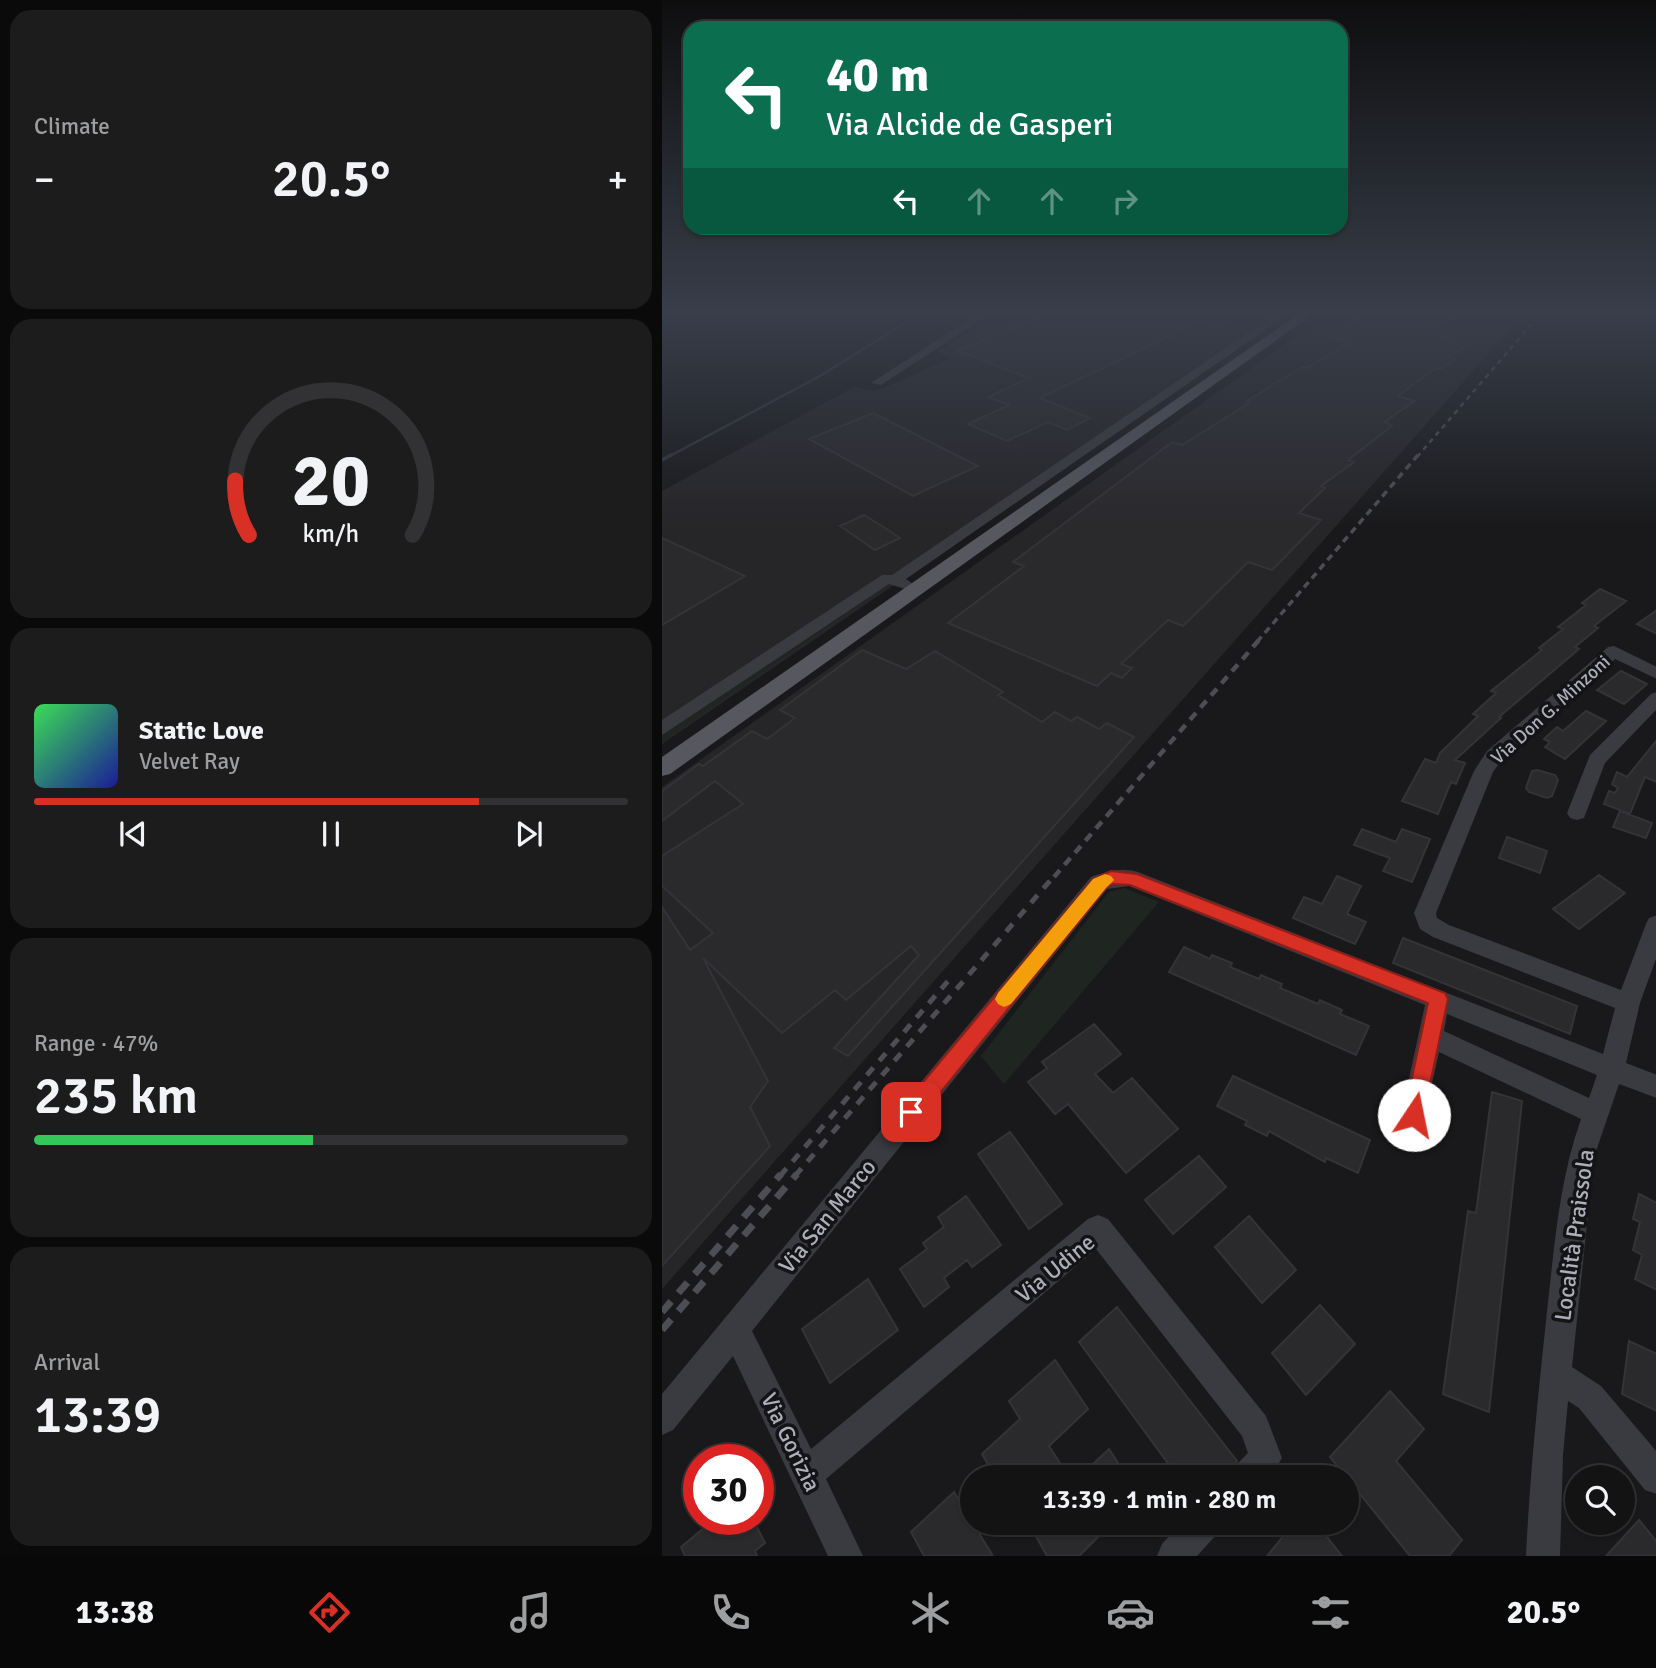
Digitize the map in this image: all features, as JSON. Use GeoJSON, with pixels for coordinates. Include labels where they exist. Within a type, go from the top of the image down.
{"type":"FeatureCollection","features":[{"type":"Feature","properties":{"kind":"main road"},"geometry":{"type":"LineString","coordinates":[[662,768],[1208,384]]}},
{"type":"Feature","properties":{"kind":"street"},"geometry":{"type":"LineString","coordinates":[[894,580],[1181,384]]}},
{"type":"Feature","properties":{"kind":"street"},"geometry":{"type":"LineString","coordinates":[[662,729],[887,578],[916,590]]}},
{"type":"Feature","properties":{"kind":"street","name":"Via Don G. Minzoni"},"geometry":{"type":"LineString","coordinates":[[1628,1003],[1441,931],[1428,923],[1425,912],[1484,771],[1494,756],[1614,651],[1657,674]]}},
{"type":"Feature","properties":{"kind":"street"},"geometry":{"type":"LineString","coordinates":[[1577,813],[1597,760],[1657,698]]}},
{"type":"Feature","properties":{"kind":"street","name":"Via San Marco"},"geometry":{"type":"LineString","coordinates":[[662,1419],[1100,883],[1111,877],[1131,878],[1438,999]]}},
{"type":"Feature","properties":{"kind":"street","name":"Località Praissola"},"geometry":{"type":"LineString","coordinates":[[1543,1556],[1547,1455],[1581,1157],[1612,1069],[1628,1003],[1654,938]]}},
{"type":"Feature","properties":{"kind":"street"},"geometry":{"type":"LineString","coordinates":[[1414,1115],[1438,999],[1657,1087]]}},
{"type":"Feature","properties":{"kind":"street"},"geometry":{"type":"LineString","coordinates":[[1430,1036],[1595,1113]]}},
{"type":"Feature","properties":{"kind":"street","name":"Via Udine"},"geometry":{"type":"LineString","coordinates":[[807,1474],[1098,1230],[1255,1427],[1266,1458],[1259,1465]]}},
{"type":"Feature","properties":{"kind":"street","name":"Via Gorizia"},"geometry":{"type":"LineString","coordinates":[[735,1328],[846,1556]]}},
{"type":"Feature","properties":{"kind":"street"},"geometry":{"type":"LineString","coordinates":[[1557,1375],[1590,1397],[1657,1478]]}},
{"type":"Feature","properties":{"kind":"street"},"geometry":{"type":"LineString","coordinates":[[1174,1556],[1193,1535]]}},
{"type":"Feature","properties":{"kind":"shaded area"},"geometry":{"type":"Polygon","coordinates":[[[893,384],[1188,384],[662,744],[662,491],[854,387],[873,391],[893,384]]]}},
{"type":"Feature","properties":{"kind":"shaded area"},"geometry":{"type":"Polygon","coordinates":[[[1230,384],[1462,384],[662,1289],[662,787],[1230,384]]]}},
{"type":"Feature","properties":{"kind":"shaded area"},"geometry":{"type":"Polygon","coordinates":[[[894,580],[662,742],[662,729],[894,580]]]}},
{"type":"Feature","properties":{"kind":"shaded area"},"geometry":{"type":"Polygon","coordinates":[[[1124,888],[1159,902],[1004,1084],[981,1056],[1109,892],[1124,888]]]}},
{"type":"Feature","properties":{"kind":"building"},"geometry":{"type":"Polygon","coordinates":[[[1017,384],[1070,384],[1040,398],[1090,418],[1067,430],[1048,422],[1007,441],[968,424],[1009,405],[988,397],[1017,384]]]}},
{"type":"Feature","properties":{"kind":"building"},"geometry":{"type":"Polygon","coordinates":[[[1275,384],[1415,384],[1398,396],[1414,401],[1385,422],[1392,426],[1348,460],[1354,462],[1321,486],[1325,488],[1299,513],[1321,520],[1272,570],[1248,562],[1183,626],[1168,620],[1121,664],[1132,668],[1122,678],[1111,673],[1097,686],[948,623],[1024,566],[1013,562],[1172,442],[1182,445],[1249,403],[1247,401],[1275,384]]]}},
{"type":"Feature","properties":{"kind":"building"},"geometry":{"type":"Polygon","coordinates":[[[873,413],[978,466],[913,496],[809,439],[873,413]]]}},
{"type":"Feature","properties":{"kind":"building"},"geometry":{"type":"Polygon","coordinates":[[[864,515],[900,538],[875,550],[840,526],[864,515]]]}},
{"type":"Feature","properties":{"kind":"building"},"geometry":{"type":"Polygon","coordinates":[[[662,538],[745,576],[662,625],[662,538]]]}},
{"type":"Feature","properties":{"kind":"building"},"geometry":{"type":"Polygon","coordinates":[[[1600,589],[1626,601],[1594,626],[1598,628],[1575,647],[1579,649],[1499,717],[1501,718],[1455,760],[1465,763],[1456,784],[1451,782],[1438,814],[1402,801],[1425,759],[1436,763],[1440,753],[1478,716],[1473,714],[1496,693],[1491,691],[1542,650],[1539,648],[1563,629],[1558,627],[1586,605],[1582,603],[1600,589]]]}},
{"type":"Feature","properties":{"kind":"building"},"geometry":{"type":"Polygon","coordinates":[[[1657,610],[1657,634],[1637,624],[1657,610]]]}},
{"type":"Feature","properties":{"kind":"building"},"geometry":{"type":"Polygon","coordinates":[[[862,650],[906,669],[935,651],[1003,692],[998,695],[1042,722],[1055,712],[1071,721],[1077,717],[1099,729],[1107,723],[1134,737],[848,1056],[834,1048],[919,955],[911,946],[846,1000],[835,990],[782,1033],[703,958],[768,1081],[750,1107],[770,1146],[662,1266],[662,907],[690,950],[713,933],[662,886],[662,856],[743,804],[715,781],[662,821],[662,791],[752,731],[767,739],[795,718],[780,710],[862,650]]]}},
{"type":"Feature","properties":{"kind":"building"},"geometry":{"type":"Polygon","coordinates":[[[1621,671],[1647,684],[1624,704],[1597,690],[1621,671]]]}},
{"type":"Feature","properties":{"kind":"building"},"geometry":{"type":"Polygon","coordinates":[[[1586,711],[1606,721],[1565,759],[1545,747],[1550,742],[1544,739],[1557,727],[1563,731],[1586,711]]]}},
{"type":"Feature","properties":{"kind":"building"},"geometry":{"type":"Polygon","coordinates":[[[1657,740],[1657,782],[1645,777],[1630,814],[1604,804],[1609,791],[1615,793],[1618,788],[1612,784],[1617,772],[1627,777],[1657,740]]]}},
{"type":"Feature","properties":{"kind":"building"},"geometry":{"type":"Polygon","coordinates":[[[1532,771],[1555,775],[1558,780],[1552,796],[1547,798],[1529,792],[1526,788],[1532,771]]]}},
{"type":"Feature","properties":{"kind":"building"},"geometry":{"type":"Polygon","coordinates":[[[1620,811],[1652,823],[1646,838],[1613,827],[1620,811]]]}},
{"type":"Feature","properties":{"kind":"building"},"geometry":{"type":"Polygon","coordinates":[[[1362,829],[1396,842],[1402,829],[1430,839],[1412,882],[1383,871],[1390,858],[1354,845],[1362,829]]]}},
{"type":"Feature","properties":{"kind":"building"},"geometry":{"type":"Polygon","coordinates":[[[1507,837],[1547,851],[1540,873],[1499,858],[1507,837]]]}},
{"type":"Feature","properties":{"kind":"building"},"geometry":{"type":"Polygon","coordinates":[[[1599,875],[1625,893],[1579,929],[1553,909],[1599,875]]]}},
{"type":"Feature","properties":{"kind":"building"},"geometry":{"type":"Polygon","coordinates":[[[1337,876],[1361,886],[1347,914],[1366,922],[1355,944],[1293,918],[1304,897],[1322,904],[1337,876]]]}},
{"type":"Feature","properties":{"kind":"building"},"geometry":{"type":"Polygon","coordinates":[[[1403,938],[1577,1006],[1570,1034],[1393,963],[1403,938]]]}},
{"type":"Feature","properties":{"kind":"building"},"geometry":{"type":"Polygon","coordinates":[[[1184,947],[1210,959],[1212,955],[1232,963],[1230,967],[1259,979],[1261,975],[1282,984],[1280,988],[1318,1004],[1320,1000],[1342,1010],[1340,1014],[1369,1026],[1356,1055],[1169,972],[1184,947]]]}},
{"type":"Feature","properties":{"kind":"building"},"geometry":{"type":"Polygon","coordinates":[[[1094,1024],[1121,1054],[1095,1074],[1113,1093],[1132,1078],[1178,1129],[1126,1173],[1068,1104],[1055,1114],[1028,1082],[1047,1068],[1042,1062],[1094,1024]]]}},
{"type":"Feature","properties":{"kind":"building"},"geometry":{"type":"Polygon","coordinates":[[[1233,1076],[1370,1140],[1358,1173],[1326,1158],[1325,1162],[1269,1131],[1267,1136],[1245,1125],[1247,1121],[1217,1106],[1233,1076]]]}},
{"type":"Feature","properties":{"kind":"building"},"geometry":{"type":"Polygon","coordinates":[[[1492,1092],[1522,1101],[1489,1412],[1443,1394],[1468,1211],[1476,1213],[1492,1092]]]}},
{"type":"Feature","properties":{"kind":"building"},"geometry":{"type":"Polygon","coordinates":[[[1010,1132],[1062,1204],[1029,1229],[978,1154],[1010,1132]]]}},
{"type":"Feature","properties":{"kind":"building"},"geometry":{"type":"Polygon","coordinates":[[[1199,1156],[1226,1187],[1173,1234],[1145,1200],[1199,1156]]]}},
{"type":"Feature","properties":{"kind":"building"},"geometry":{"type":"Polygon","coordinates":[[[1639,1194],[1657,1203],[1657,1290],[1635,1279],[1642,1255],[1633,1250],[1640,1222],[1633,1219],[1639,1194]]]}},
{"type":"Feature","properties":{"kind":"building"},"geometry":{"type":"Polygon","coordinates":[[[966,1196],[1001,1245],[972,1267],[967,1260],[944,1278],[949,1287],[924,1307],[900,1269],[927,1249],[923,1243],[944,1227],[938,1217],[966,1196]]]}},
{"type":"Feature","properties":{"kind":"building"},"geometry":{"type":"Polygon","coordinates":[[[1249,1216],[1296,1270],[1262,1303],[1215,1247],[1249,1216]]]}},
{"type":"Feature","properties":{"kind":"building"},"geometry":{"type":"Polygon","coordinates":[[[868,1279],[898,1330],[830,1383],[802,1329],[868,1279]]]}},
{"type":"Feature","properties":{"kind":"building"},"geometry":{"type":"Polygon","coordinates":[[[1320,1305],[1355,1344],[1306,1395],[1272,1353],[1320,1305]]]}},
{"type":"Feature","properties":{"kind":"building"},"geometry":{"type":"Polygon","coordinates":[[[1117,1307],[1237,1461],[1234,1465],[1169,1465],[1079,1342],[1117,1307]]]}},
{"type":"Feature","properties":{"kind":"building"},"geometry":{"type":"Polygon","coordinates":[[[1629,1341],[1657,1354],[1657,1411],[1622,1394],[1629,1341]]]}},
{"type":"Feature","properties":{"kind":"building"},"geometry":{"type":"Polygon","coordinates":[[[1055,1360],[1088,1409],[1049,1446],[1061,1465],[988,1465],[982,1454],[1020,1419],[1009,1401],[1055,1360]]]}},
{"type":"Feature","properties":{"kind":"building"},"geometry":{"type":"Polygon","coordinates":[[[1390,1391],[1424,1429],[1396,1461],[1462,1540],[1449,1556],[1410,1556],[1359,1493],[1359,1465],[1336,1465],[1330,1457],[1390,1391]]]}},
{"type":"Feature","properties":{"kind":"building"},"geometry":{"type":"Polygon","coordinates":[[[1109,1449],[1119,1465],[1092,1465],[1109,1449]]]}},
{"type":"Feature","properties":{"kind":"building"},"geometry":{"type":"Polygon","coordinates":[[[954,1492],[960,1502],[960,1535],[980,1535],[993,1556],[924,1556],[911,1532],[954,1492]]]}},
{"type":"Feature","properties":{"kind":"building"},"geometry":{"type":"Polygon","coordinates":[[[1639,1520],[1657,1542],[1657,1556],[1606,1556],[1625,1535],[1635,1535],[1635,1524],[1639,1520]]]}},
{"type":"Feature","properties":{"kind":"building"},"geometry":{"type":"Polygon","coordinates":[[[696,1535],[761,1535],[765,1543],[755,1551],[757,1556],[685,1556],[681,1547],[696,1535]]]}},
{"type":"Feature","properties":{"kind":"building"},"geometry":{"type":"Polygon","coordinates":[[[1035,1535],[1100,1535],[1079,1556],[1047,1556],[1035,1535]]]}},
{"type":"Feature","properties":{"kind":"building"},"geometry":{"type":"Polygon","coordinates":[[[1284,1535],[1325,1535],[1342,1556],[1267,1556],[1284,1535]]]}},
{"type":"Feature","properties":{"kind":"waterway"},"geometry":{"type":"LineString","coordinates":[[668,457],[806,384]]}},
{"type":"Feature","properties":{"kind":"waterway"},"geometry":{"type":"LineString","coordinates":[[662,460],[671,455]]}},
{"type":"Feature","properties":{"kind":"railway"},"geometry":{"type":"LineString","coordinates":[[1417,457],[1480,384]]}},
{"type":"Feature","properties":{"kind":"railway"},"geometry":{"type":"LineString","coordinates":[[1257,642],[1418,455]]}},
{"type":"Feature","properties":{"kind":"railway"},"geometry":{"type":"LineString","coordinates":[[1054,877],[1259,640]]}},
{"type":"Feature","properties":{"kind":"railway"},"geometry":{"type":"LineString","coordinates":[[795,1176],[1055,875]]}},
{"type":"Feature","properties":{"kind":"railway"},"geometry":{"type":"LineString","coordinates":[[780,1176],[948,981]]}},
{"type":"Feature","properties":{"kind":"railway"},"geometry":{"type":"LineString","coordinates":[[662,1312],[781,1174]]}},
{"type":"Feature","properties":{"kind":"railway"},"geometry":{"type":"LineString","coordinates":[[662,1330],[797,1174]]}},
{"type":"Feature","properties":{"kind":"slow traffic"},"geometry":{"type":"LineString","coordinates":[[1004,999],[1105,880]]}},
{"type":"Feature","properties":{"kind":"route"},"geometry":{"type":"LineString","coordinates":[[911,1112],[1100,883],[1111,877],[1131,878],[1438,999],[1414,1115]]}}]}
